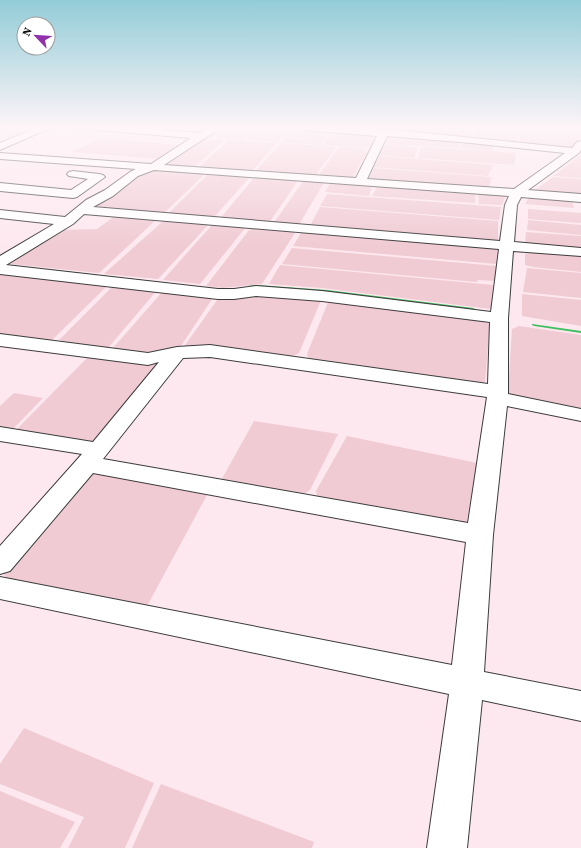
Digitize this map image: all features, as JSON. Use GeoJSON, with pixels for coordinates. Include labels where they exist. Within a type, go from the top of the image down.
{"type":"FeatureCollection","features":[{"type":"Feature","properties":{"kind":"street"},"geometry":{"type":"LineString","coordinates":[[147,167],[581,198]]}},
{"type":"Feature","properties":{"kind":"street"},"geometry":{"type":"LineString","coordinates":[[0,262],[68,221],[90,203],[109,194],[134,174],[153,167]]}},
{"type":"Feature","properties":{"kind":"street"},"geometry":{"type":"LineString","coordinates":[[360,181],[367,167]]}},
{"type":"Feature","properties":{"kind":"street"},"geometry":{"type":"LineString","coordinates":[[447,848],[467,683],[480,535],[498,395],[500,318],[511,205],[517,193],[553,167]]}},
{"type":"Feature","properties":{"kind":"street"},"geometry":{"type":"LineString","coordinates":[[0,187],[73,194],[100,177],[61,173]]}},
{"type":"Feature","properties":{"kind":"street"},"geometry":{"type":"LineString","coordinates":[[82,210],[581,252]]}},
{"type":"Feature","properties":{"kind":"street"},"geometry":{"type":"LineString","coordinates":[[0,214],[68,221]]}},
{"type":"Feature","properties":{"kind":"street"},"geometry":{"type":"LineString","coordinates":[[0,269],[218,294],[234,294],[256,291],[322,296],[500,318]]}},
{"type":"Feature","properties":{"kind":"street"},"geometry":{"type":"LineString","coordinates":[[0,340],[148,359],[177,354],[210,351],[498,395],[581,415]]}},
{"type":"Feature","properties":{"kind":"street"},"geometry":{"type":"LineString","coordinates":[[0,564],[92,457],[177,354]]}},
{"type":"Feature","properties":{"kind":"street"},"geometry":{"type":"LineString","coordinates":[[0,434],[92,457],[480,535]]}},
{"type":"Feature","properties":{"kind":"street"},"geometry":{"type":"LineString","coordinates":[[0,588],[581,706]]}},
{"type":"Feature","properties":{"kind":"shaded area"},"geometry":{"type":"Polygon","coordinates":[[[200,167],[256,167],[252,171],[198,168],[200,167]]]}},
{"type":"Feature","properties":{"kind":"shaded area"},"geometry":{"type":"Polygon","coordinates":[[[260,167],[322,167],[315,176],[255,172],[260,167]]]}},
{"type":"Feature","properties":{"kind":"shaded area"},"geometry":{"type":"Polygon","coordinates":[[[325,167],[359,167],[352,179],[319,175],[325,167]]]}},
{"type":"Feature","properties":{"kind":"shaded area"},"geometry":{"type":"Polygon","coordinates":[[[374,167],[492,167],[488,176],[374,167]]]}},
{"type":"Feature","properties":{"kind":"shaded area"},"geometry":{"type":"Polygon","coordinates":[[[566,167],[581,167],[581,178],[553,176],[566,167]]]}},
{"type":"Feature","properties":{"kind":"shaded area"},"geometry":{"type":"Polygon","coordinates":[[[374,168],[491,177],[491,181],[487,189],[368,180],[374,168]]]}},
{"type":"Feature","properties":{"kind":"shaded area"},"geometry":{"type":"Polygon","coordinates":[[[155,169],[205,174],[163,214],[90,208],[138,176],[155,169]]]}},
{"type":"Feature","properties":{"kind":"shaded area"},"geometry":{"type":"Polygon","coordinates":[[[214,173],[251,176],[213,218],[167,215],[207,175],[214,173]]]}},
{"type":"Feature","properties":{"kind":"shaded area"},"geometry":{"type":"Polygon","coordinates":[[[259,177],[299,179],[269,223],[219,220],[253,179],[259,177]]]}},
{"type":"Feature","properties":{"kind":"shaded area"},"geometry":{"type":"Polygon","coordinates":[[[553,177],[581,179],[581,194],[534,191],[553,177]]]}},
{"type":"Feature","properties":{"kind":"shaded area"},"geometry":{"type":"Polygon","coordinates":[[[304,180],[325,181],[298,226],[273,224],[304,180]]]}},
{"type":"Feature","properties":{"kind":"shaded area"},"geometry":{"type":"Polygon","coordinates":[[[340,182],[372,185],[369,196],[325,192],[330,184],[340,182]]]}},
{"type":"Feature","properties":{"kind":"shaded area"},"geometry":{"type":"Polygon","coordinates":[[[378,185],[475,192],[475,203],[372,196],[378,185]]]}},
{"type":"Feature","properties":{"kind":"shaded area"},"geometry":{"type":"Polygon","coordinates":[[[478,192],[506,195],[502,205],[479,204],[478,192]]]}},
{"type":"Feature","properties":{"kind":"shaded area"},"geometry":{"type":"Polygon","coordinates":[[[327,194],[501,207],[499,220],[320,206],[327,194]]]}},
{"type":"Feature","properties":{"kind":"shaded area"},"geometry":{"type":"Polygon","coordinates":[[[529,197],[572,200],[574,208],[525,204],[529,197]]]}},
{"type":"Feature","properties":{"kind":"shaded area"},"geometry":{"type":"Polygon","coordinates":[[[320,207],[498,221],[498,241],[315,226],[311,224],[320,207]]]}},
{"type":"Feature","properties":{"kind":"shaded area"},"geometry":{"type":"Polygon","coordinates":[[[528,209],[581,213],[581,223],[528,219],[528,209]]]}},
{"type":"Feature","properties":{"kind":"shaded area"},"geometry":{"type":"Polygon","coordinates":[[[115,216],[157,219],[99,273],[11,264],[8,262],[61,230],[97,229],[115,216]]]}},
{"type":"Feature","properties":{"kind":"shaded area"},"geometry":{"type":"Polygon","coordinates":[[[174,220],[209,224],[158,279],[104,274],[162,222],[174,220]]]}},
{"type":"Feature","properties":{"kind":"shaded area"},"geometry":{"type":"Polygon","coordinates":[[[528,220],[581,225],[581,235],[527,230],[528,220]]]}},
{"type":"Feature","properties":{"kind":"shaded area"},"geometry":{"type":"Polygon","coordinates":[[[220,225],[246,227],[200,284],[163,280],[211,226],[220,225]]]}},
{"type":"Feature","properties":{"kind":"shaded area"},"geometry":{"type":"Polygon","coordinates":[[[257,228],[287,230],[295,233],[262,284],[223,288],[206,286],[249,230],[257,228]]]}},
{"type":"Feature","properties":{"kind":"shaded area"},"geometry":{"type":"Polygon","coordinates":[[[305,232],[498,247],[496,264],[293,246],[301,233],[305,232]]]}},
{"type":"Feature","properties":{"kind":"shaded area"},"geometry":{"type":"Polygon","coordinates":[[[526,232],[581,236],[581,250],[525,246],[526,232]]]}},
{"type":"Feature","properties":{"kind":"shaded area"},"geometry":{"type":"Polygon","coordinates":[[[292,248],[497,266],[495,281],[478,280],[476,282],[282,264],[292,248]]]}},
{"type":"Feature","properties":{"kind":"shaded area"},"geometry":{"type":"Polygon","coordinates":[[[537,252],[581,256],[581,272],[525,265],[525,254],[537,252]]]}},
{"type":"Feature","properties":{"kind":"shaded area"},"geometry":{"type":"Polygon","coordinates":[[[280,265],[493,285],[491,309],[322,288],[269,284],[280,265]]]}},
{"type":"Feature","properties":{"kind":"shaded area"},"geometry":{"type":"Polygon","coordinates":[[[527,268],[581,273],[581,298],[523,292],[527,268]]]}},
{"type":"Feature","properties":{"kind":"shaded area"},"geometry":{"type":"Polygon","coordinates":[[[0,272],[110,283],[50,342],[0,335],[0,272]]]}},
{"type":"Feature","properties":{"kind":"shaded area"},"geometry":{"type":"Polygon","coordinates":[[[115,284],[158,289],[108,348],[74,344],[59,340],[115,284]]]}},
{"type":"Feature","properties":{"kind":"shaded area"},"geometry":{"type":"Polygon","coordinates":[[[164,290],[214,296],[179,349],[156,354],[113,348],[164,290]]]}},
{"type":"Feature","properties":{"kind":"shaded area"},"geometry":{"type":"Polygon","coordinates":[[[259,292],[322,298],[299,353],[291,357],[183,348],[220,296],[259,292]]]}},
{"type":"Feature","properties":{"kind":"shaded area"},"geometry":{"type":"Polygon","coordinates":[[[522,294],[581,300],[581,326],[522,316],[522,294]]]}},
{"type":"Feature","properties":{"kind":"shaded area"},"geometry":{"type":"Polygon","coordinates":[[[329,300],[474,319],[490,324],[485,382],[470,382],[309,360],[307,354],[329,300]]]}},
{"type":"Feature","properties":{"kind":"shaded area"},"geometry":{"type":"Polygon","coordinates":[[[519,326],[581,335],[581,410],[512,396],[508,393],[512,329],[519,326]]]}},
{"type":"Feature","properties":{"kind":"shaded area"},"geometry":{"type":"Polygon","coordinates":[[[89,356],[154,362],[158,365],[92,442],[15,431],[89,356]]]}},
{"type":"Feature","properties":{"kind":"shaded area"},"geometry":{"type":"Polygon","coordinates":[[[14,393],[43,398],[12,430],[0,428],[0,406],[14,393]]]}},
{"type":"Feature","properties":{"kind":"shaded area"},"geometry":{"type":"Polygon","coordinates":[[[254,421],[338,434],[310,490],[300,497],[219,484],[254,421]]]}},
{"type":"Feature","properties":{"kind":"shaded area"},"geometry":{"type":"Polygon","coordinates":[[[347,436],[477,463],[466,526],[318,501],[316,491],[347,436]]]}},
{"type":"Feature","properties":{"kind":"shaded area"},"geometry":{"type":"Polygon","coordinates":[[[96,473],[208,493],[146,608],[10,583],[3,573],[85,476],[96,473]]]}},
{"type":"Feature","properties":{"kind":"shaded area"},"geometry":{"type":"Polygon","coordinates":[[[24,728],[154,783],[125,848],[68,848],[84,817],[0,784],[0,764],[24,728]]]}},
{"type":"Feature","properties":{"kind":"shaded area"},"geometry":{"type":"Polygon","coordinates":[[[161,784],[314,842],[312,848],[132,848],[161,784]]]}},
{"type":"Feature","properties":{"kind":"shaded area"},"geometry":{"type":"Polygon","coordinates":[[[0,791],[75,822],[60,848],[0,848],[0,791]]]}},
{"type":"Feature","properties":{"kind":"waterway"},"geometry":{"type":"LineString","coordinates":[[47,270],[169,284]]}},
{"type":"Feature","properties":{"kind":"waterway"},"geometry":{"type":"LineString","coordinates":[[250,287],[257,286],[327,291],[473,309]]}},
{"type":"Feature","properties":{"kind":"waterway"},"geometry":{"type":"LineString","coordinates":[[534,325],[581,332]]}}]}
